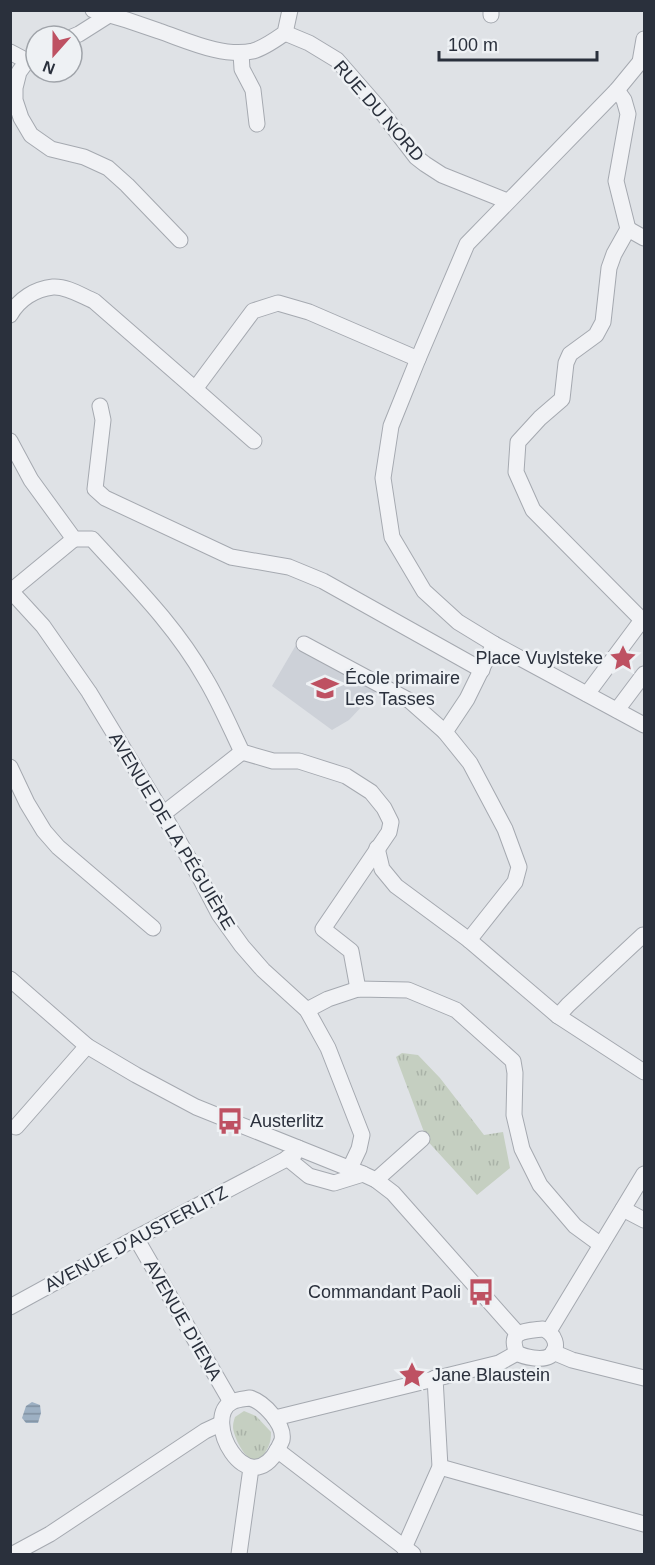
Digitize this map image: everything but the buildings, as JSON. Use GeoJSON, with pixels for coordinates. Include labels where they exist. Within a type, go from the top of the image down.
{"type":"FeatureCollection","features":[{"type":"Feature","properties":{"kind":"street"},"geometry":{"type":"LineString","coordinates":[[93,10],[203,47],[241,52],[254,51],[285,33],[290,10]]}},
{"type":"Feature","properties":{"kind":"street"},"geometry":{"type":"LineString","coordinates":[[84,31],[109,15]]}},
{"type":"Feature","properties":{"kind":"street","name":"RUE DU NORD"},"geometry":{"type":"LineString","coordinates":[[285,33],[309,43],[337,60],[377,106],[416,157],[425,164],[442,175],[507,201]]}},
{"type":"Feature","properties":{"kind":"street"},"geometry":{"type":"LineString","coordinates":[[645,39],[640,62],[617,90],[467,244],[391,426],[383,478],[392,537],[424,591],[458,622],[494,644],[645,725]]}},
{"type":"Feature","properties":{"kind":"street"},"geometry":{"type":"LineString","coordinates":[[241,52],[242,69],[253,90],[257,124]]}},
{"type":"Feature","properties":{"kind":"street"},"geometry":{"type":"LineString","coordinates":[[24,67],[19,72],[15,100],[21,118],[31,135],[51,149],[84,158],[108,168],[180,240]]}},
{"type":"Feature","properties":{"kind":"street"},"geometry":{"type":"LineString","coordinates":[[587,694],[643,620],[533,510],[516,472],[518,442],[562,399],[566,363],[570,354],[596,334],[603,322],[609,268],[628,229],[616,182],[628,114],[624,100],[617,90]]}},
{"type":"Feature","properties":{"kind":"street"},"geometry":{"type":"LineString","coordinates":[[628,229],[645,238]]}},
{"type":"Feature","properties":{"kind":"street"},"geometry":{"type":"LineString","coordinates":[[10,315],[16,304],[33,293],[55,287],[74,292],[94,302],[254,441]]}},
{"type":"Feature","properties":{"kind":"street"},"geometry":{"type":"LineString","coordinates":[[195,389],[253,311],[278,303],[309,312],[418,359]]}},
{"type":"Feature","properties":{"kind":"street"},"geometry":{"type":"LineString","coordinates":[[100,406],[103,420],[95,489],[105,498],[231,556],[289,567],[323,581],[482,670]]}},
{"type":"Feature","properties":{"kind":"street"},"geometry":{"type":"LineString","coordinates":[[10,441],[31,480],[74,539]]}},
{"type":"Feature","properties":{"kind":"street"},"geometry":{"type":"LineString","coordinates":[[11,591],[74,539],[92,539],[155,607],[185,646],[206,678],[242,752],[273,761],[299,761],[346,777],[371,792],[384,808],[391,822],[389,832],[323,929],[351,951],[358,989]]}},
{"type":"Feature","properties":{"kind":"street","name":"AVENUE DE LA PÉGUIÈRE"},"geometry":{"type":"LineString","coordinates":[[11,591],[43,626],[89,692],[225,922],[263,970],[307,1010],[328,1048],[362,1135],[359,1149],[363,1174]]}},
{"type":"Feature","properties":{"kind":"street"},"geometry":{"type":"LineString","coordinates":[[304,644],[410,701],[445,732],[470,763],[505,829],[519,867],[515,882],[469,940]]}},
{"type":"Feature","properties":{"kind":"street"},"geometry":{"type":"LineString","coordinates":[[445,732],[466,699],[494,644]]}},
{"type":"Feature","properties":{"kind":"street"},"geometry":{"type":"LineString","coordinates":[[617,710],[645,674]]}},
{"type":"Feature","properties":{"kind":"street"},"geometry":{"type":"LineString","coordinates":[[163,814],[242,752]]}},
{"type":"Feature","properties":{"kind":"street"},"geometry":{"type":"LineString","coordinates":[[10,767],[27,803],[44,831],[58,847],[153,928]]}},
{"type":"Feature","properties":{"kind":"street"},"geometry":{"type":"LineString","coordinates":[[377,848],[382,869],[396,886],[469,940],[558,1017],[645,1072]]}},
{"type":"Feature","properties":{"kind":"street"},"geometry":{"type":"LineString","coordinates":[[558,1017],[643,935]]}},
{"type":"Feature","properties":{"kind":"street"},"geometry":{"type":"LineString","coordinates":[[10,980],[87,1046],[136,1075],[196,1107],[290,1150],[363,1174],[393,1193],[518,1334]]}},
{"type":"Feature","properties":{"kind":"street"},"geometry":{"type":"LineString","coordinates":[[307,1010],[328,999],[358,989],[408,990],[456,1010],[513,1061],[514,1115],[522,1149],[540,1185],[575,1226],[601,1245]]}},
{"type":"Feature","properties":{"kind":"street"},"geometry":{"type":"LineString","coordinates":[[16,1127],[87,1046]]}},
{"type":"Feature","properties":{"kind":"street"},"geometry":{"type":"LineString","coordinates":[[290,1150],[309,1176],[334,1183],[363,1174],[422,1139]]}},
{"type":"Feature","properties":{"kind":"street","name":"AVENUE D'AUSTERLITZ"},"geometry":{"type":"LineString","coordinates":[[10,1307],[262,1171],[290,1150]]}},
{"type":"Feature","properties":{"kind":"street"},"geometry":{"type":"LineString","coordinates":[[549,1331],[645,1174]]}},
{"type":"Feature","properties":{"kind":"street"},"geometry":{"type":"LineString","coordinates":[[623,1209],[645,1220]]}},
{"type":"Feature","properties":{"kind":"street","name":"AVENUE D'IENA"},"geometry":{"type":"LineString","coordinates":[[136,1238],[231,1402]]}},
{"type":"Feature","properties":{"kind":"street"},"geometry":{"type":"LineString","coordinates":[[543,1329],[549,1331],[555,1340],[553,1352],[550,1355],[545,1358],[525,1358],[517,1353],[514,1340],[518,1334],[523,1331],[543,1329]]}},
{"type":"Feature","properties":{"kind":"street"},"geometry":{"type":"LineString","coordinates":[[553,1352],[572,1360],[645,1377]]}},
{"type":"Feature","properties":{"kind":"street"},"geometry":{"type":"LineString","coordinates":[[275,1418],[499,1363],[517,1353]]}},
{"type":"Feature","properties":{"kind":"street"},"geometry":{"type":"LineString","coordinates":[[277,1450],[409,1551],[440,1467],[435,1378]]}},
{"type":"Feature","properties":{"kind":"street"},"geometry":{"type":"LineString","coordinates":[[250,1398],[264,1405],[275,1418],[282,1432],[282,1440],[277,1450],[269,1461],[261,1466],[251,1468],[242,1464],[223,1435],[220,1424],[226,1407],[238,1399],[250,1398]]}},
{"type":"Feature","properties":{"kind":"street"},"geometry":{"type":"LineString","coordinates":[[13,1554],[50,1534],[205,1431],[220,1424]]}},
{"type":"Feature","properties":{"kind":"street"},"geometry":{"type":"LineString","coordinates":[[440,1467],[645,1524]]}},
{"type":"Feature","properties":{"kind":"street"},"geometry":{"type":"LineString","coordinates":[[239,1554],[251,1468]]}},
{"type":"Feature","properties":{"kind":"shaded area","name":"École primaire Les Tasses"},"geometry":{"type":"Polygon","coordinates":[[[296,645],[378,689],[349,720],[332,730],[272,686],[296,645]]]}},
{"type":"Feature","properties":{"kind":"green space"},"geometry":{"type":"Polygon","coordinates":[[[402,1053],[418,1055],[440,1078],[484,1135],[503,1132],[510,1168],[477,1195],[422,1135],[424,1132],[396,1057],[402,1053]]]}},
{"type":"Feature","properties":{"kind":"green space"},"geometry":{"type":"Polygon","coordinates":[[[244,1411],[256,1416],[271,1432],[267,1449],[261,1459],[256,1461],[246,1456],[238,1444],[234,1431],[235,1417],[244,1411]]]}},
{"type":"Feature","properties":{"kind":"water"},"geometry":{"type":"Polygon","coordinates":[[[32,1402],[40,1405],[41,1413],[38,1423],[26,1423],[22,1418],[26,1406],[32,1402]]]}},
{"type":"Feature","properties":{"kind":"place","name":"Place Vuylsteke"},"geometry":{"type":"Point","coordinates":[623,658]}},
{"type":"Feature","properties":{"kind":"place","name":"École primaire Les Tasses"},"geometry":{"type":"Point","coordinates":[325,688]}},
{"type":"Feature","properties":{"kind":"place","name":"Austerlitz"},"geometry":{"type":"Point","coordinates":[230,1121]}},
{"type":"Feature","properties":{"kind":"place","name":"Commandant Paoli"},"geometry":{"type":"Point","coordinates":[481,1292]}},
{"type":"Feature","properties":{"kind":"place","name":"Jane Blaustein"},"geometry":{"type":"Point","coordinates":[412,1375]}}]}
